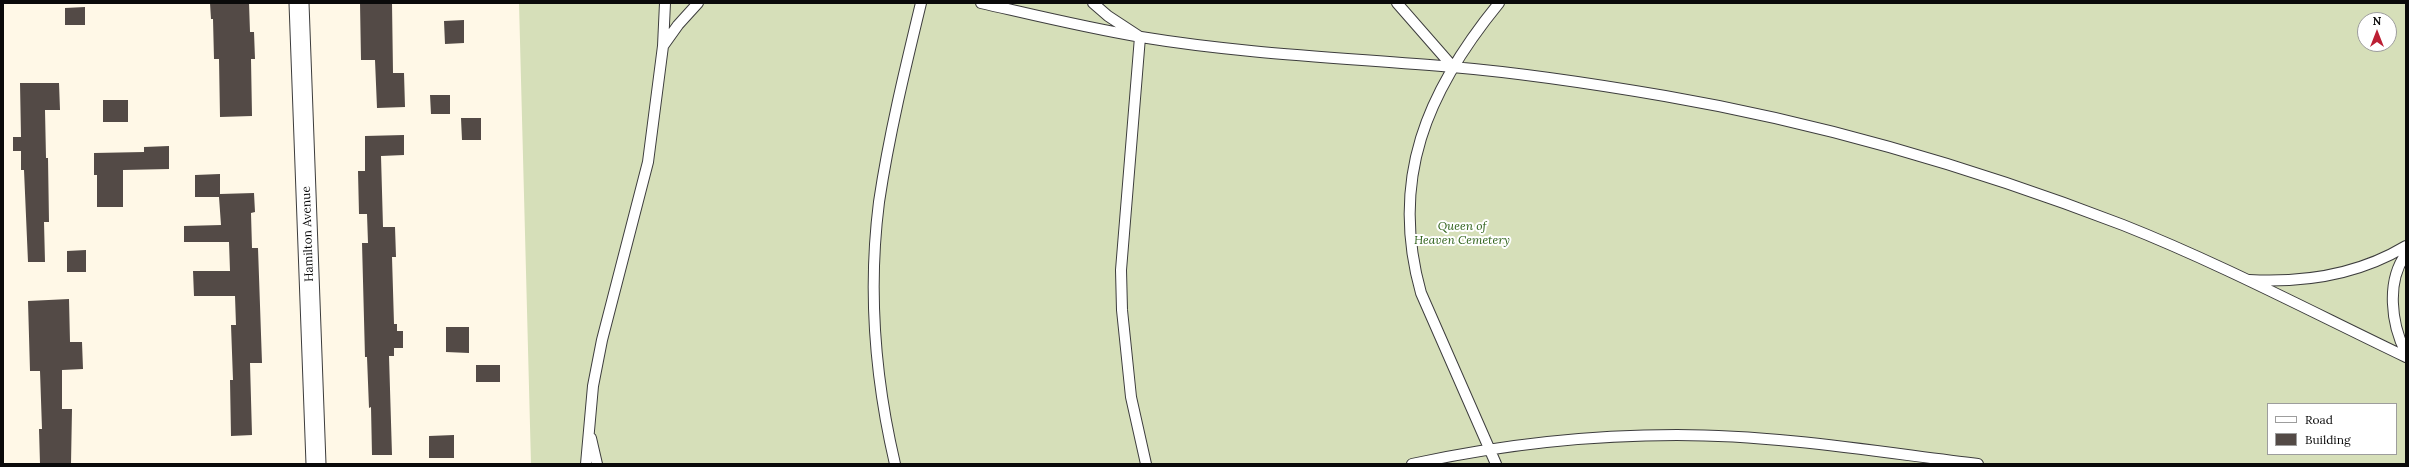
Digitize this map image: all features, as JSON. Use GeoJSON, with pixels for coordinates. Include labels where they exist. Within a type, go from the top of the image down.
{"type":"FeatureCollection","features":[{"type":"Feature","properties":{"kind":"street","name":"Hamilton Avenue"},"geometry":{"type":"LineString","coordinates":[[299,3],[316,464]]}},
{"type":"Feature","properties":{"kind":"lane"},"geometry":{"type":"LineString","coordinates":[[586,464],[588,428],[602,340],[648,162],[663,46],[665,3]]}},
{"type":"Feature","properties":{"kind":"lane"},"geometry":{"type":"LineString","coordinates":[[663,46],[698,3]]}},
{"type":"Feature","properties":{"kind":"lane"},"geometry":{"type":"LineString","coordinates":[[895,464],[878,366],[875,293],[876,249],[879,203],[891,132],[921,3]]}},
{"type":"Feature","properties":{"kind":"lane"},"geometry":{"type":"LineString","coordinates":[[981,3],[1140,37],[1249,50],[1453,67],[1545,78],[1667,97],[1758,114],[1900,149],[2023,189],[2124,226],[2243,279],[2406,357]]}},
{"type":"Feature","properties":{"kind":"lane"},"geometry":{"type":"LineString","coordinates":[[1093,3],[1108,16],[1140,37]]}},
{"type":"Feature","properties":{"kind":"lane"},"geometry":{"type":"LineString","coordinates":[[1397,3],[1453,67]]}},
{"type":"Feature","properties":{"kind":"lane"},"geometry":{"type":"LineString","coordinates":[[1496,464],[1421,293],[1411,244],[1411,194],[1418,142],[1427,116],[1453,67],[1499,3]]}},
{"type":"Feature","properties":{"kind":"lane"},"geometry":{"type":"LineString","coordinates":[[1140,37],[1121,270],[1122,310],[1131,397],[1146,464]]}},
{"type":"Feature","properties":{"kind":"lane"},"geometry":{"type":"LineString","coordinates":[[2243,279],[2280,282],[2312,280],[2368,264],[2406,246]]}},
{"type":"Feature","properties":{"kind":"lane"},"geometry":{"type":"LineString","coordinates":[[2406,254],[2396,274],[2393,290],[2394,312],[2406,353]]}},
{"type":"Feature","properties":{"kind":"lane"},"geometry":{"type":"LineString","coordinates":[[588,428],[597,464]]}},
{"type":"Feature","properties":{"kind":"lane"},"geometry":{"type":"LineString","coordinates":[[1412,464],[1489,448],[1557,441],[1677,435],[1784,441],[1978,464]]}},
{"type":"Feature","properties":{"kind":"green space","name":"Queen of Heaven Cemetery"},"geometry":{"type":"Polygon","coordinates":[[[519,3],[2406,3],[2406,464],[531,464],[519,3]]]}},
{"type":"Feature","properties":{"kind":"building"},"geometry":{"type":"Polygon","coordinates":[[[210,3],[249,3],[250,32],[254,32],[255,59],[251,59],[252,116],[220,117],[219,59],[214,59],[213,19],[211,19],[210,3]]]}},
{"type":"Feature","properties":{"kind":"building"},"geometry":{"type":"Polygon","coordinates":[[[360,3],[392,3],[393,73],[404,73],[405,107],[377,108],[375,60],[361,60],[360,3]]]}},
{"type":"Feature","properties":{"kind":"building"},"geometry":{"type":"Polygon","coordinates":[[[85,7],[85,25],[65,25],[65,8],[85,7]]]}},
{"type":"Feature","properties":{"kind":"building"},"geometry":{"type":"Polygon","coordinates":[[[464,20],[464,43],[445,44],[444,21],[464,20]]]}},
{"type":"Feature","properties":{"kind":"building"},"geometry":{"type":"Polygon","coordinates":[[[20,83],[59,83],[60,110],[45,110],[46,158],[48,158],[49,222],[44,222],[45,262],[28,262],[24,170],[21,170],[21,151],[13,151],[13,137],[21,137],[20,83]]]}},
{"type":"Feature","properties":{"kind":"building"},"geometry":{"type":"Polygon","coordinates":[[[430,95],[450,95],[450,114],[431,114],[430,95]]]}},
{"type":"Feature","properties":{"kind":"building"},"geometry":{"type":"Polygon","coordinates":[[[103,100],[128,100],[128,122],[103,122],[103,100]]]}},
{"type":"Feature","properties":{"kind":"building"},"geometry":{"type":"Polygon","coordinates":[[[461,118],[481,118],[481,140],[462,140],[461,118]]]}},
{"type":"Feature","properties":{"kind":"building"},"geometry":{"type":"Polygon","coordinates":[[[404,135],[404,155],[381,156],[383,227],[395,227],[396,257],[392,257],[394,324],[397,324],[397,331],[403,331],[403,348],[394,348],[394,356],[389,356],[392,455],[372,455],[371,407],[369,408],[367,357],[365,357],[362,243],[368,243],[367,214],[359,214],[358,171],[365,171],[365,136],[404,135]]]}},
{"type":"Feature","properties":{"kind":"building"},"geometry":{"type":"Polygon","coordinates":[[[169,146],[169,169],[123,170],[123,207],[97,207],[97,175],[94,175],[94,153],[144,152],[144,147],[169,146]]]}},
{"type":"Feature","properties":{"kind":"building"},"geometry":{"type":"Polygon","coordinates":[[[220,174],[220,194],[254,193],[255,212],[251,213],[252,248],[258,248],[262,363],[250,363],[252,435],[231,436],[230,380],[233,380],[231,325],[236,325],[235,296],[194,296],[193,271],[230,271],[229,242],[184,242],[184,226],[221,225],[219,197],[195,197],[195,175],[220,174]]]}},
{"type":"Feature","properties":{"kind":"building"},"geometry":{"type":"Polygon","coordinates":[[[86,250],[86,272],[67,272],[67,251],[86,250]]]}},
{"type":"Feature","properties":{"kind":"building"},"geometry":{"type":"Polygon","coordinates":[[[69,299],[70,342],[82,342],[83,369],[62,370],[62,409],[72,409],[71,464],[40,464],[39,429],[42,429],[40,371],[30,371],[28,301],[69,299]]]}},
{"type":"Feature","properties":{"kind":"building"},"geometry":{"type":"Polygon","coordinates":[[[446,327],[469,327],[469,353],[446,352],[446,327]]]}},
{"type":"Feature","properties":{"kind":"building"},"geometry":{"type":"Polygon","coordinates":[[[476,365],[500,365],[500,382],[476,382],[476,365]]]}},
{"type":"Feature","properties":{"kind":"building"},"geometry":{"type":"Polygon","coordinates":[[[454,435],[454,458],[429,458],[429,436],[454,435]]]}}]}
